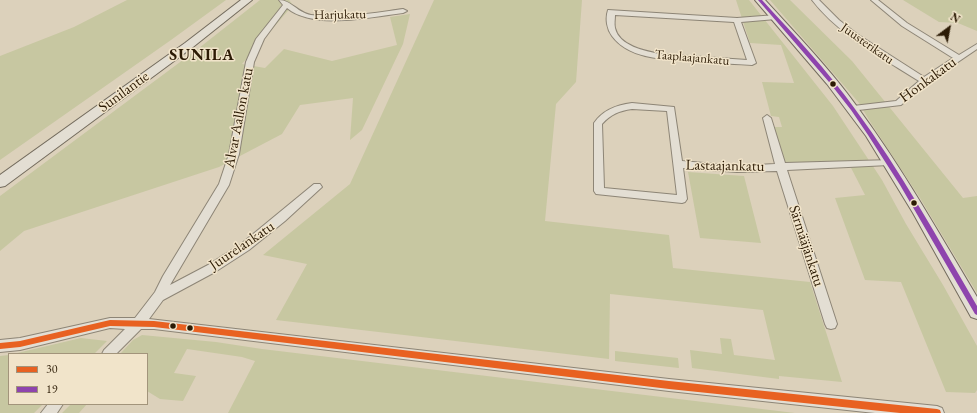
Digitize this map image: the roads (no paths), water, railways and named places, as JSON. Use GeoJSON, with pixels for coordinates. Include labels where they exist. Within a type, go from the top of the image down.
{"type":"FeatureCollection","features":[{"type":"Feature","properties":{"kind":"street","name":"Sunilantie"},"geometry":{"type":"LineString","coordinates":[[0,182],[176,54],[247,0]]}},
{"type":"Feature","properties":{"kind":"street"},"geometry":{"type":"LineString","coordinates":[[760,0],[853,109],[889,162],[977,312]]}},
{"type":"Feature","properties":{"kind":"street","name":"Juusterikatu"},"geometry":{"type":"LineString","coordinates":[[815,0],[836,22],[854,36],[924,81]]}},
{"type":"Feature","properties":{"kind":"street"},"geometry":{"type":"LineString","coordinates":[[874,0],[890,15],[959,58]]}},
{"type":"Feature","properties":{"kind":"street","name":"Harjukatu"},"geometry":{"type":"LineString","coordinates":[[285,2],[294,11],[308,16],[363,16],[403,11]]}},
{"type":"Feature","properties":{"kind":"street","name":"Alvar Aallon katu"},"geometry":{"type":"LineString","coordinates":[[159,296],[167,279],[224,185],[231,166],[250,62],[260,39],[285,2]]}},
{"type":"Feature","properties":{"kind":"street","name":"Taaplaajankatu"},"geometry":{"type":"LineString","coordinates":[[737,20],[752,63],[660,56],[644,53],[630,48],[619,40],[611,29],[611,12],[737,20],[776,17]]}},
{"type":"Feature","properties":{"kind":"street","name":"Honkakatu"},"geometry":{"type":"LineString","coordinates":[[853,109],[898,103],[924,81],[977,46]]}},
{"type":"Feature","properties":{"kind":"street","name":"Lastaajankatu"},"geometry":{"type":"LineString","coordinates":[[634,106],[671,109],[678,164],[682,199],[599,191],[598,122],[604,114],[618,108],[634,106]]}},
{"type":"Feature","properties":{"kind":"street","name":"Särmääjänkatu"},"geometry":{"type":"LineString","coordinates":[[767,118],[780,167],[831,324]]}},
{"type":"Feature","properties":{"kind":"street","name":"Lastaajankatu"},"geometry":{"type":"LineString","coordinates":[[678,164],[737,169],[889,162]]}},
{"type":"Feature","properties":{"kind":"street","name":"Juurelankatu"},"geometry":{"type":"LineString","coordinates":[[159,296],[219,264],[249,244],[277,222],[317,186]]}},
{"type":"Feature","properties":{"kind":"street"},"geometry":{"type":"LineString","coordinates":[[109,353],[138,324],[159,296]]}},
{"type":"Feature","properties":{"kind":"street"},"geometry":{"type":"LineString","coordinates":[[0,346],[20,344],[110,323],[183,327],[669,385],[937,413]]}},
{"type":"Feature","properties":{"kind":"street"},"geometry":{"type":"LineString","coordinates":[[48,413],[56,405]]}},
{"type":"Feature","properties":{"kind":"district","name":"SUNILA"},"geometry":{"type":"Point","coordinates":[202,56]}}]}
